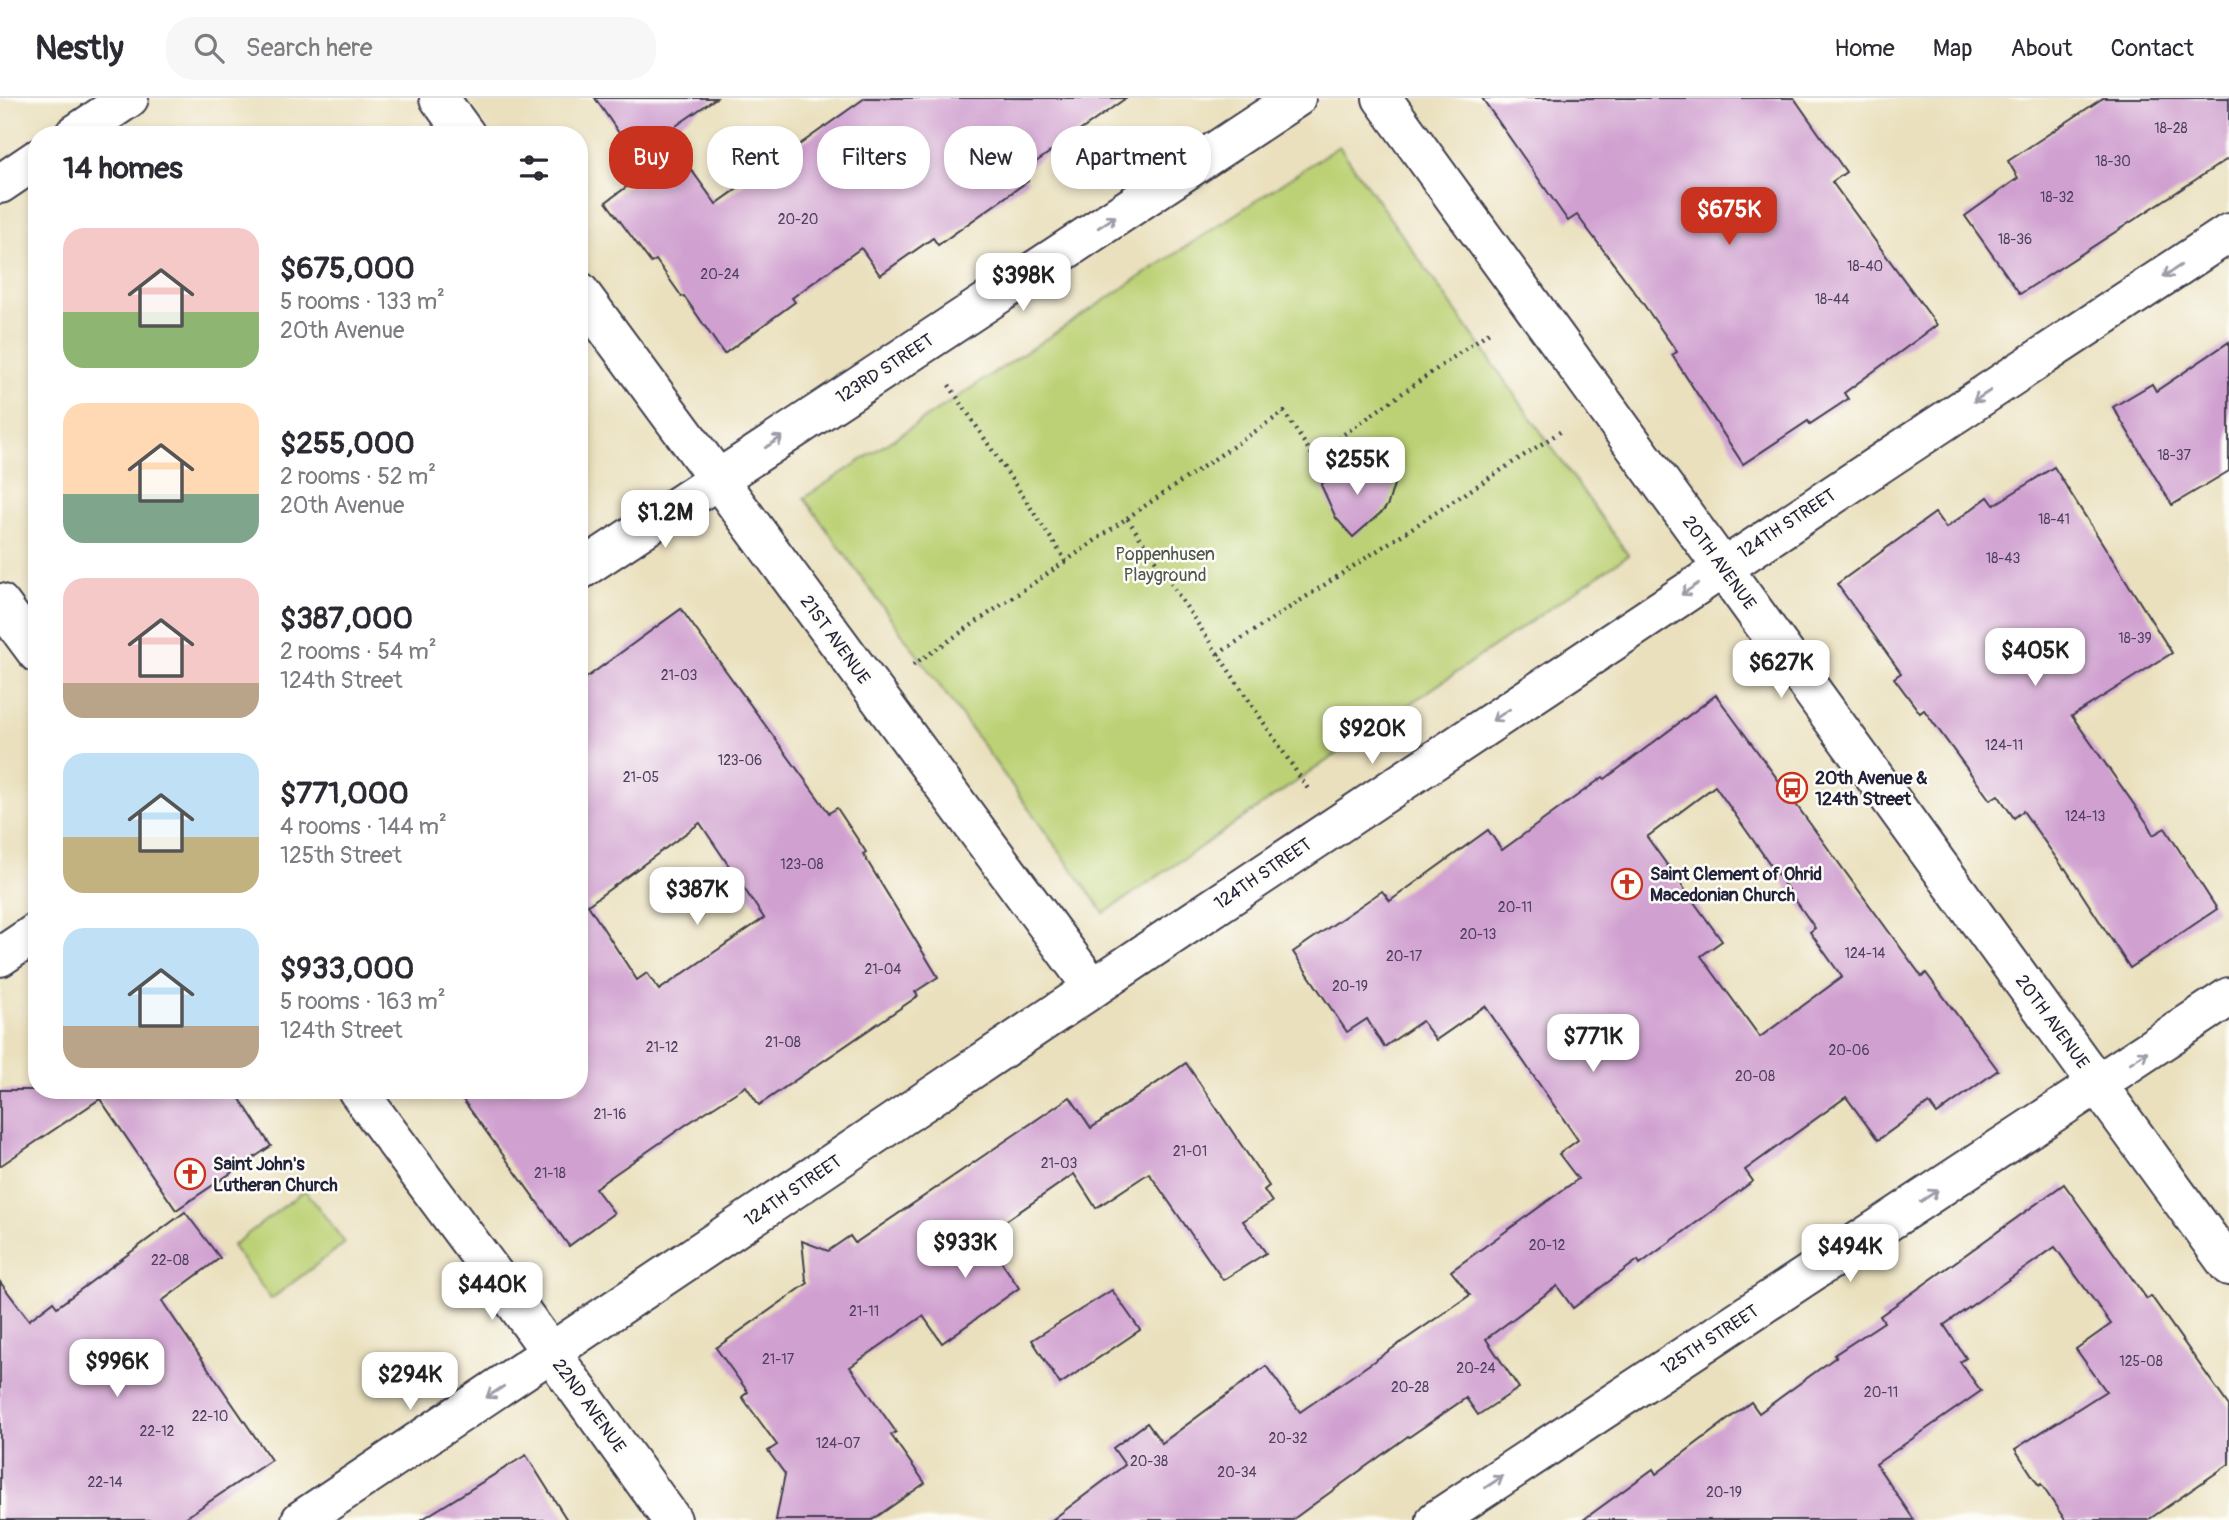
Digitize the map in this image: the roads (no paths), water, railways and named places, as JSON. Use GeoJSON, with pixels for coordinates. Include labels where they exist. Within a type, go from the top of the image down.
{"type":"FeatureCollection","features":[{"type":"Feature","properties":{"kind":"street"},"geometry":{"type":"LineString","coordinates":[[87,126],[129,98]]}},
{"type":"Feature","properties":{"kind":"street"},"geometry":{"type":"LineString","coordinates":[[439,98],[459,126]]}},
{"type":"Feature","properties":{"kind":"street","name":"123RD STREET"},"geometry":{"type":"LineString","coordinates":[[588,565],[1296,98]]}},
{"type":"Feature","properties":{"kind":"street","name":"20TH AVENUE"},"geometry":{"type":"LineString","coordinates":[[1382,98],[2229,1266]]}},
{"type":"Feature","properties":{"kind":"street"},"geometry":{"type":"LineString","coordinates":[[0,184],[28,165]]}},
{"type":"Feature","properties":{"kind":"street","name":"124TH STREET"},"geometry":{"type":"LineString","coordinates":[[301,1520],[1722,568],[2229,233]]}},
{"type":"Feature","properties":{"kind":"street","name":"21ST AVENUE"},"geometry":{"type":"LineString","coordinates":[[588,303],[1093,988]]}},
{"type":"Feature","properties":{"kind":"street"},"geometry":{"type":"LineString","coordinates":[[0,603],[28,641]]}},
{"type":"Feature","properties":{"kind":"street"},"geometry":{"type":"LineString","coordinates":[[0,957],[28,938]]}},
{"type":"Feature","properties":{"kind":"street","name":"125TH STREET"},"geometry":{"type":"LineString","coordinates":[[1437,1520],[2229,997]]}},
{"type":"Feature","properties":{"kind":"street","name":"22ND AVENUE"},"geometry":{"type":"LineString","coordinates":[[364,1099],[672,1520]]}},
{"type":"Feature","properties":{"kind":"place","name":"20th Avenue & 124th Street"},"geometry":{"type":"Point","coordinates":[1792,788]}},
{"type":"Feature","properties":{"kind":"place","name":"Saint Clement of Ohrid Macedonian Church"},"geometry":{"type":"Point","coordinates":[1627,884]}},
{"type":"Feature","properties":{"kind":"place","name":"Saint John's Lutheran Church"},"geometry":{"type":"Point","coordinates":[190,1174]}},
{"type":"Feature","properties":{"kind":"park label","name":"Poppenhusen Playground"},"geometry":{"type":"Point","coordinates":[1165,564]}}]}
